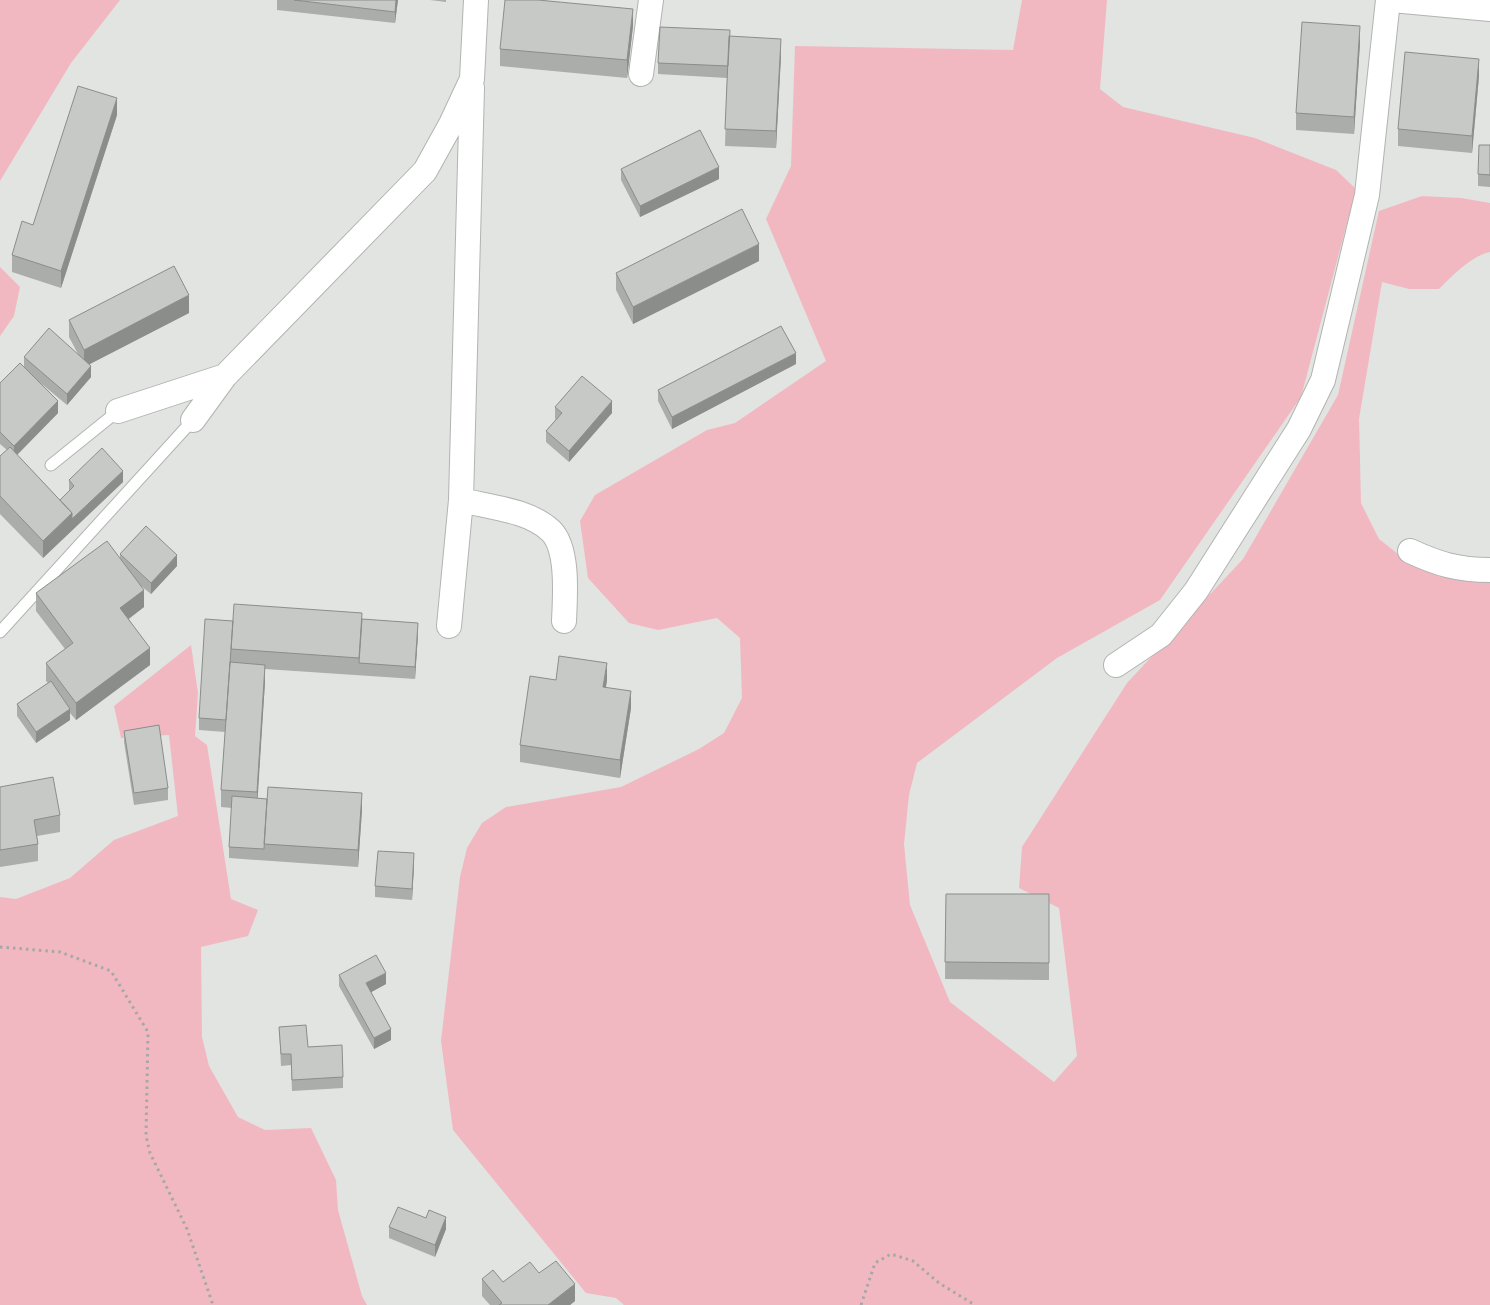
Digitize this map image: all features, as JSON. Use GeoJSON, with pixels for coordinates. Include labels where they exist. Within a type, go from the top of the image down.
{"type":"FeatureCollection","features":[{"type":"Feature","properties":{"kind":"street"},"geometry":{"type":"LineString","coordinates":[[449,626],[461,500],[472,79],[476,0]]}},
{"type":"Feature","properties":{"kind":"street"},"geometry":{"type":"LineString","coordinates":[[641,74],[651,0]]}},
{"type":"Feature","properties":{"kind":"street"},"geometry":{"type":"LineString","coordinates":[[1116,665],[1161,635],[1196,591],[1299,428],[1323,380],[1367,195],[1390,0],[1490,9]]}},
{"type":"Feature","properties":{"kind":"street"},"geometry":{"type":"LineString","coordinates":[[193,420],[225,376],[424,171],[451,124],[472,79]]}},
{"type":"Feature","properties":{"kind":"street"},"geometry":{"type":"LineString","coordinates":[[118,411],[225,376]]}},
{"type":"Feature","properties":{"kind":"street"},"geometry":{"type":"LineString","coordinates":[[461,500],[528,516],[552,532],[562,554],[564,621]]}},
{"type":"Feature","properties":{"kind":"street"},"geometry":{"type":"LineString","coordinates":[[1410,551],[1440,566],[1490,570]]}},
{"type":"Feature","properties":{"kind":"lane"},"geometry":{"type":"LineString","coordinates":[[51,465],[118,411]]}},
{"type":"Feature","properties":{"kind":"lane"},"geometry":{"type":"LineString","coordinates":[[0,632],[193,420]]}},
{"type":"Feature","properties":{"kind":"path"},"geometry":{"type":"LineString","coordinates":[[0,947],[60,952],[111,972],[148,1032],[146,1136],[150,1153],[187,1229],[213,1305]]}},
{"type":"Feature","properties":{"kind":"path"},"geometry":{"type":"LineString","coordinates":[[861,1305],[875,1263],[891,1254],[913,1261],[939,1283],[975,1305]]}},
{"type":"Feature","properties":{"kind":"shaded area"},"geometry":{"type":"Polygon","coordinates":[[[0,0],[120,0],[71,63],[0,181],[0,0]]]}},
{"type":"Feature","properties":{"kind":"shaded area"},"geometry":{"type":"Polygon","coordinates":[[[1022,0],[1107,0],[1100,89],[1123,107],[1255,138],[1336,170],[1356,189],[1301,397],[1160,600],[1057,658],[917,763],[909,795],[904,844],[910,905],[950,1002],[1054,1082],[1077,1056],[1059,908],[1019,888],[1022,847],[1127,683],[1243,559],[1338,395],[1379,211],[1422,196],[1461,198],[1490,203],[1490,252],[1469,262],[1439,289],[1409,289],[1382,282],[1359,419],[1361,503],[1379,539],[1412,565],[1451,577],[1490,582],[1490,1305],[624,1305],[616,1298],[586,1293],[453,1130],[441,1041],[460,877],[467,848],[482,823],[506,807],[621,787],[699,749],[724,733],[742,698],[740,638],[717,618],[658,630],[629,623],[588,578],[580,521],[595,495],[707,430],[735,423],[826,361],[766,219],[791,166],[795,46],[1013,50],[1022,0]]]}},
{"type":"Feature","properties":{"kind":"shaded area"},"geometry":{"type":"Polygon","coordinates":[[[0,267],[20,287],[14,316],[0,336],[0,267]]]}},
{"type":"Feature","properties":{"kind":"shaded area"},"geometry":{"type":"Polygon","coordinates":[[[191,645],[198,693],[195,736],[207,745],[231,899],[258,910],[248,936],[201,947],[202,1037],[209,1066],[238,1117],[265,1130],[311,1128],[336,1180],[338,1210],[362,1296],[367,1305],[0,1305],[0,897],[16,899],[70,878],[114,840],[178,816],[169,735],[121,738],[114,706],[191,645]]]}},
{"type":"Feature","properties":{"kind":"building"},"geometry":{"type":"Polygon","coordinates":[[[294,0],[396,0],[395,12],[294,0]]]}},
{"type":"Feature","properties":{"kind":"building"},"geometry":{"type":"Polygon","coordinates":[[[505,0],[538,0],[633,9],[627,60],[500,49],[505,0]]]}},
{"type":"Feature","properties":{"kind":"building"},"geometry":{"type":"Polygon","coordinates":[[[1302,22],[1360,26],[1354,117],[1296,113],[1302,22]]]}},
{"type":"Feature","properties":{"kind":"building"},"geometry":{"type":"Polygon","coordinates":[[[660,27],[730,30],[728,66],[658,63],[660,27]]]}},
{"type":"Feature","properties":{"kind":"building"},"geometry":{"type":"Polygon","coordinates":[[[729,36],[781,39],[776,131],[725,129],[729,36]]]}},
{"type":"Feature","properties":{"kind":"building"},"geometry":{"type":"Polygon","coordinates":[[[1405,52],[1479,59],[1472,136],[1398,129],[1405,52]]]}},
{"type":"Feature","properties":{"kind":"building"},"geometry":{"type":"Polygon","coordinates":[[[78,86],[117,98],[61,271],[12,255],[22,221],[33,225],[78,86]]]}},
{"type":"Feature","properties":{"kind":"building"},"geometry":{"type":"Polygon","coordinates":[[[700,130],[719,167],[640,206],[621,169],[700,130]]]}},
{"type":"Feature","properties":{"kind":"building"},"geometry":{"type":"Polygon","coordinates":[[[1479,145],[1490,145],[1490,175],[1478,174],[1479,145]]]}},
{"type":"Feature","properties":{"kind":"building"},"geometry":{"type":"Polygon","coordinates":[[[742,209],[759,244],[633,307],[616,273],[742,209]]]}},
{"type":"Feature","properties":{"kind":"building"},"geometry":{"type":"Polygon","coordinates":[[[174,266],[189,295],[84,350],[69,320],[174,266]]]}},
{"type":"Feature","properties":{"kind":"building"},"geometry":{"type":"Polygon","coordinates":[[[781,326],[796,353],[672,417],[658,390],[781,326]]]}},
{"type":"Feature","properties":{"kind":"building"},"geometry":{"type":"Polygon","coordinates":[[[49,328],[91,366],[67,394],[24,357],[49,328]]]}},
{"type":"Feature","properties":{"kind":"building"},"geometry":{"type":"Polygon","coordinates":[[[20,363],[58,401],[14,446],[0,432],[0,383],[20,363]]]}},
{"type":"Feature","properties":{"kind":"building"},"geometry":{"type":"Polygon","coordinates":[[[582,376],[612,401],[569,451],[546,431],[562,413],[555,407],[582,376]]]}},
{"type":"Feature","properties":{"kind":"building"},"geometry":{"type":"Polygon","coordinates":[[[10,447],[72,513],[43,541],[0,496],[0,456],[10,447]]]}},
{"type":"Feature","properties":{"kind":"building"},"geometry":{"type":"Polygon","coordinates":[[[102,448],[123,471],[72,519],[72,513],[60,500],[74,486],[69,480],[102,448]]]}},
{"type":"Feature","properties":{"kind":"building"},"geometry":{"type":"Polygon","coordinates":[[[146,526],[177,555],[151,583],[120,554],[146,526]]]}},
{"type":"Feature","properties":{"kind":"building"},"geometry":{"type":"Polygon","coordinates":[[[107,541],[144,590],[120,608],[150,648],[76,703],[46,663],[73,643],[36,593],[107,541]]]}},
{"type":"Feature","properties":{"kind":"building"},"geometry":{"type":"Polygon","coordinates":[[[234,604],[362,613],[359,658],[231,649],[234,604]]]}},
{"type":"Feature","properties":{"kind":"building"},"geometry":{"type":"Polygon","coordinates":[[[205,619],[233,621],[226,720],[199,718],[205,619]]]}},
{"type":"Feature","properties":{"kind":"building"},"geometry":{"type":"Polygon","coordinates":[[[362,619],[418,623],[415,667],[359,663],[362,619]]]}},
{"type":"Feature","properties":{"kind":"building"},"geometry":{"type":"Polygon","coordinates":[[[559,656],[607,663],[603,687],[631,691],[620,760],[520,745],[530,676],[556,680],[559,656]]]}},
{"type":"Feature","properties":{"kind":"building"},"geometry":{"type":"Polygon","coordinates":[[[230,662],[265,665],[257,792],[221,790],[230,662]]]}},
{"type":"Feature","properties":{"kind":"building"},"geometry":{"type":"Polygon","coordinates":[[[51,681],[70,709],[36,732],[17,704],[51,681]]]}},
{"type":"Feature","properties":{"kind":"building"},"geometry":{"type":"Polygon","coordinates":[[[159,725],[168,788],[134,793],[124,731],[159,725]]]}},
{"type":"Feature","properties":{"kind":"building"},"geometry":{"type":"Polygon","coordinates":[[[53,777],[60,815],[34,820],[38,844],[0,850],[0,787],[53,777]]]}},
{"type":"Feature","properties":{"kind":"building"},"geometry":{"type":"Polygon","coordinates":[[[268,787],[362,793],[358,850],[264,844],[268,787]]]}},
{"type":"Feature","properties":{"kind":"building"},"geometry":{"type":"Polygon","coordinates":[[[232,796],[267,799],[264,849],[229,847],[232,796]]]}},
{"type":"Feature","properties":{"kind":"building"},"geometry":{"type":"Polygon","coordinates":[[[378,851],[414,853],[412,889],[375,886],[378,851]]]}},
{"type":"Feature","properties":{"kind":"building"},"geometry":{"type":"Polygon","coordinates":[[[946,894],[1049,894],[1049,963],[945,962],[946,894]]]}},
{"type":"Feature","properties":{"kind":"building"},"geometry":{"type":"Polygon","coordinates":[[[376,955],[386,973],[366,983],[391,1029],[374,1038],[339,975],[376,955]]]}},
{"type":"Feature","properties":{"kind":"building"},"geometry":{"type":"Polygon","coordinates":[[[306,1025],[308,1047],[342,1045],[343,1077],[292,1080],[291,1054],[281,1054],[279,1027],[306,1025]]]}},
{"type":"Feature","properties":{"kind":"building"},"geometry":{"type":"Polygon","coordinates":[[[398,1207],[426,1218],[429,1210],[446,1217],[435,1245],[389,1227],[398,1207]]]}},
{"type":"Feature","properties":{"kind":"building"},"geometry":{"type":"Polygon","coordinates":[[[556,1261],[575,1284],[548,1305],[499,1305],[502,1303],[482,1279],[493,1270],[503,1282],[530,1262],[539,1273],[556,1261]]]}}]}
